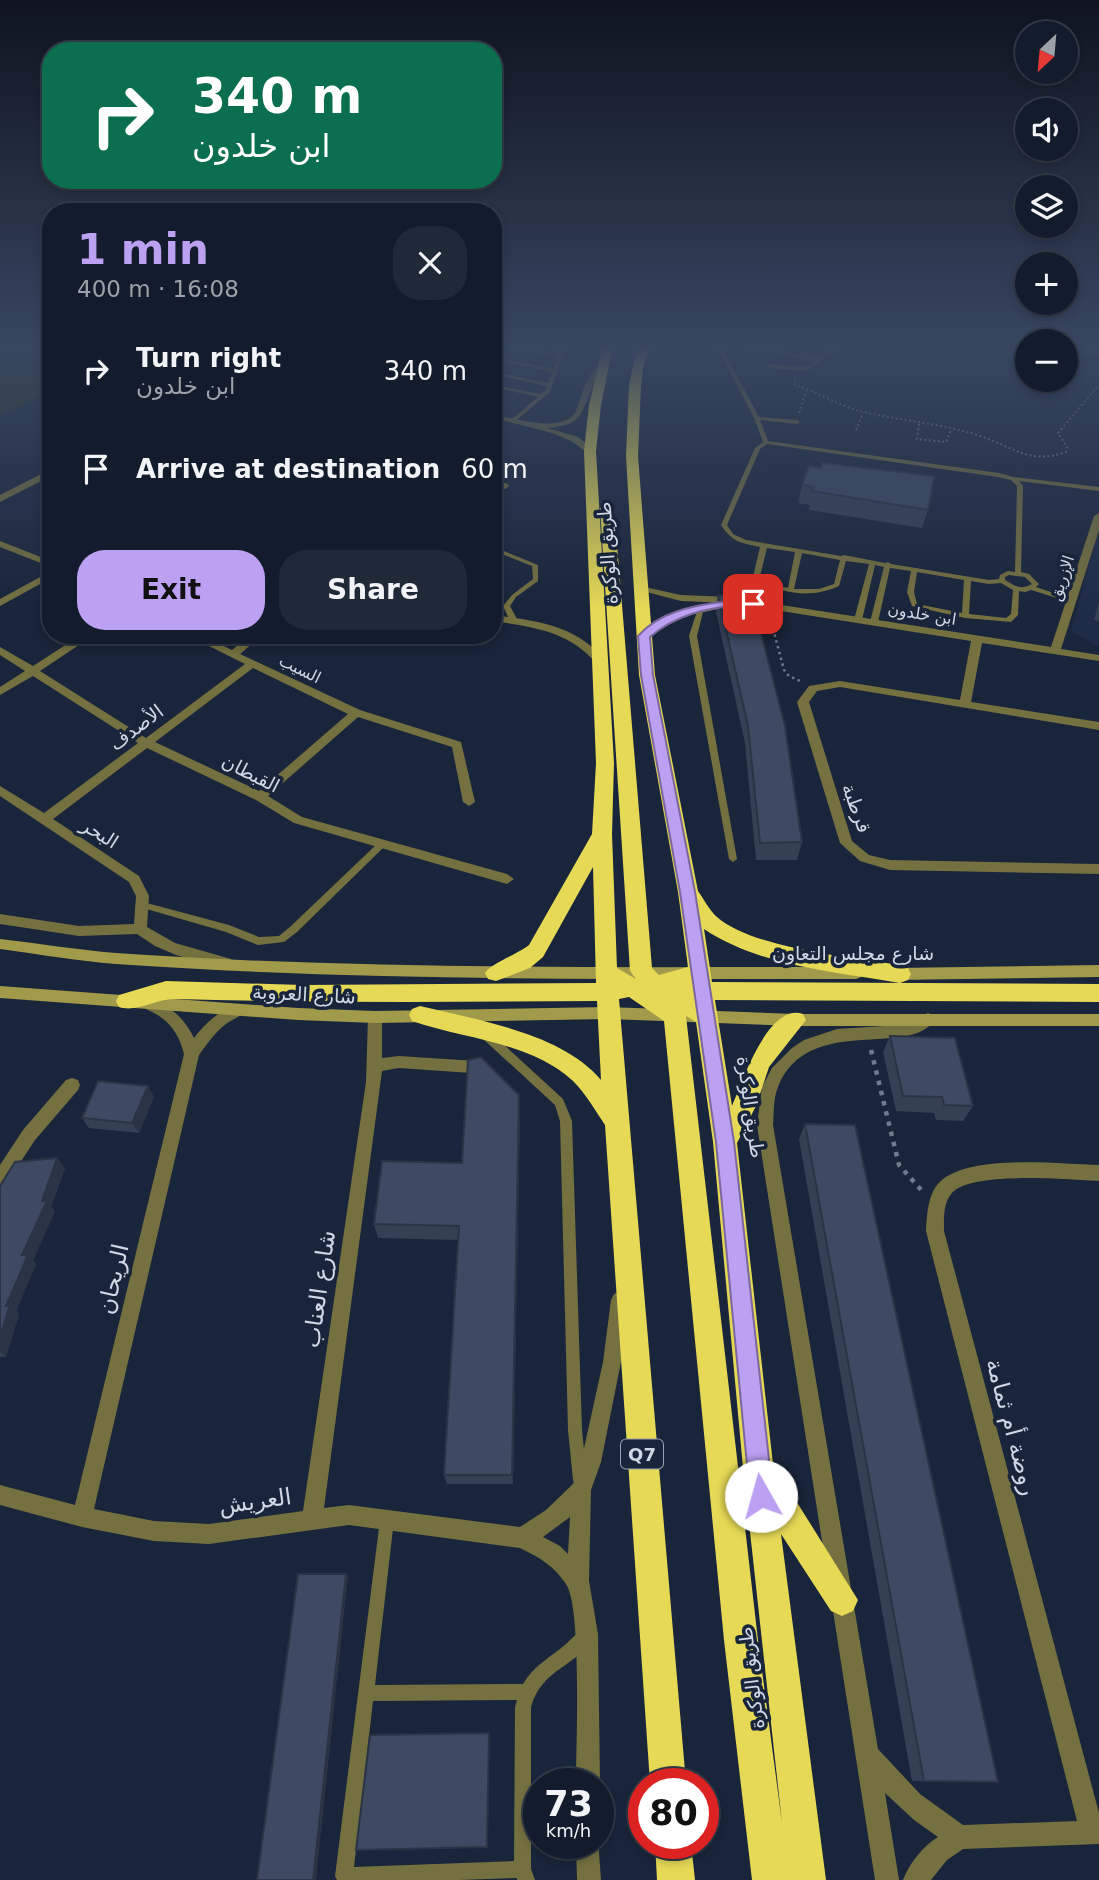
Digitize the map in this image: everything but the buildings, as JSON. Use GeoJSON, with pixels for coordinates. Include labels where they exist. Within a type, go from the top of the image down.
{"type":"FeatureCollection","features":[{"type":"Feature","properties":{"kind":"highway","name":"طريق الوكرة"},"geometry":{"type":"LineString","coordinates":[[593,434],[590,451],[605,763],[602,834],[607,992],[667,1768]]}},
{"type":"Feature","properties":{"kind":"highway"},"geometry":{"type":"LineString","coordinates":[[625,434],[632,456]]}},
{"type":"Feature","properties":{"kind":"highway","name":"طريق الوكرة"},"geometry":{"type":"LineString","coordinates":[[633,434],[632,456],[647,675],[688,892],[725,1142],[758,1468],[807,1880]]}},
{"type":"Feature","properties":{"kind":"highway"},"geometry":{"type":"LineString","coordinates":[[591,471],[606,498],[653,991],[771,1880]]}},
{"type":"Feature","properties":{"kind":"highway"},"geometry":{"type":"LineString","coordinates":[[496,973],[522,962],[536,951],[602,834]]}},
{"type":"Feature","properties":{"kind":"highway"},"geometry":{"type":"LineString","coordinates":[[688,892],[711,923],[738,938],[818,960],[900,974]]}},
{"type":"Feature","properties":{"kind":"highway"},"geometry":{"type":"LineString","coordinates":[[134,1001],[166,990],[303,994],[653,991],[1099,992]]}},
{"type":"Feature","properties":{"kind":"highway"},"geometry":{"type":"LineString","coordinates":[[607,992],[703,993]]}},
{"type":"Feature","properties":{"kind":"highway"},"geometry":{"type":"LineString","coordinates":[[420,1015],[483,1032],[541,1052],[575,1069],[593,1086],[617,1124]]}},
{"type":"Feature","properties":{"kind":"highway"},"geometry":{"type":"LineString","coordinates":[[725,1142],[744,1106],[759,1063],[774,1041],[795,1020]]}},
{"type":"Feature","properties":{"kind":"highway"},"geometry":{"type":"LineString","coordinates":[[758,1468],[842,1600]]}},
{"type":"Feature","properties":{"kind":"highway"},"geometry":{"type":"LineString","coordinates":[[674,1859],[676,1880]]}},
{"type":"Feature","properties":{"kind":"street"},"geometry":{"type":"LineString","coordinates":[[557,434],[575,439],[590,451]]}},
{"type":"Feature","properties":{"kind":"street"},"geometry":{"type":"LineString","coordinates":[[0,499],[42,477]]}},
{"type":"Feature","properties":{"kind":"street","name":"الإزريق"},"geometry":{"type":"LineString","coordinates":[[1055,650],[1099,516]]}},
{"type":"Feature","properties":{"kind":"street"},"geometry":{"type":"LineString","coordinates":[[0,544],[42,560]]}},
{"type":"Feature","properties":{"kind":"street"},"geometry":{"type":"LineString","coordinates":[[0,603],[42,579]]}},
{"type":"Feature","properties":{"kind":"street","name":"ابن خلدون"},"geometry":{"type":"LineString","coordinates":[[640,589],[681,598],[768,606],[1099,658]]}},
{"type":"Feature","properties":{"kind":"street","name":"ابن خلدون"},"geometry":{"type":"LineString","coordinates":[[644,636],[651,628],[673,615],[739,602]]}},
{"type":"Feature","properties":{"kind":"street"},"geometry":{"type":"LineString","coordinates":[[502,619],[543,626],[579,639],[592,649],[600,661]]}},
{"type":"Feature","properties":{"kind":"street"},"geometry":{"type":"LineString","coordinates":[[965,704],[977,639]]}},
{"type":"Feature","properties":{"kind":"street"},"geometry":{"type":"LineString","coordinates":[[0,692],[75,644]]}},
{"type":"Feature","properties":{"kind":"street","name":"السيب"},"geometry":{"type":"LineString","coordinates":[[211,644],[356,713],[457,745],[469,802]]}},
{"type":"Feature","properties":{"kind":"street"},"geometry":{"type":"LineString","coordinates":[[233,654],[246,644]]}},
{"type":"Feature","properties":{"kind":"street","name":"القبطان"},"geometry":{"type":"LineString","coordinates":[[0,650],[144,742],[260,797],[298,820],[507,879]]}},
{"type":"Feature","properties":{"kind":"street","name":"الأصدف"},"geometry":{"type":"LineString","coordinates":[[43,820],[252,664]]}},
{"type":"Feature","properties":{"kind":"street"},"geometry":{"type":"LineString","coordinates":[[813,688],[840,684],[1099,726]]}},
{"type":"Feature","properties":{"kind":"street","name":"قرطبة"},"geometry":{"type":"LineString","coordinates":[[813,688],[803,702],[846,843],[865,858],[890,865],[1099,869]]}},
{"type":"Feature","properties":{"kind":"street"},"geometry":{"type":"LineString","coordinates":[[260,797],[356,713]]}},
{"type":"Feature","properties":{"kind":"street","name":"البحر"},"geometry":{"type":"LineString","coordinates":[[0,790],[134,879],[142,887],[143,905]]}},
{"type":"Feature","properties":{"kind":"street"},"geometry":{"type":"LineString","coordinates":[[0,919],[79,931],[140,929],[143,905]]}},
{"type":"Feature","properties":{"kind":"street","name":"شارع العروبة"},"geometry":{"type":"LineString","coordinates":[[140,929],[188,954],[231,964]]}},
{"type":"Feature","properties":{"kind":"street","name":"شارع العروبة"},"geometry":{"type":"LineString","coordinates":[[0,944],[113,958],[496,973],[607,992]]}},
{"type":"Feature","properties":{"kind":"street","name":"شارع مجلس التعاون"},"geometry":{"type":"LineString","coordinates":[[703,993],[900,974],[1099,971]]}},
{"type":"Feature","properties":{"kind":"street"},"geometry":{"type":"LineString","coordinates":[[607,992],[653,991]]}},
{"type":"Feature","properties":{"kind":"street","name":"شارع العروبة"},"geometry":{"type":"LineString","coordinates":[[0,992],[375,1017],[420,1015],[607,992]]}},
{"type":"Feature","properties":{"kind":"street"},"geometry":{"type":"LineString","coordinates":[[703,993],[795,1020],[1099,1020]]}},
{"type":"Feature","properties":{"kind":"street"},"geometry":{"type":"LineString","coordinates":[[134,1001],[162,1009],[177,1020],[188,1036],[192,1054]]}},
{"type":"Feature","properties":{"kind":"street","name":"الريحان"},"geometry":{"type":"LineString","coordinates":[[82,1517],[192,1054],[212,1026],[226,1014],[239,1010]]}},
{"type":"Feature","properties":{"kind":"street","name":"شارع العناب"},"geometry":{"type":"LineString","coordinates":[[312,1520],[375,1066],[375,1017]]}},
{"type":"Feature","properties":{"kind":"street","name":"طريق الوكرة"},"geometry":{"type":"LineString","coordinates":[[887,1880],[765,1125],[769,1088],[785,1062],[808,1044],[841,1033],[911,1030],[928,1019]]}},
{"type":"Feature","properties":{"kind":"street"},"geometry":{"type":"LineString","coordinates":[[375,1066],[399,1062],[471,1066]]}},
{"type":"Feature","properties":{"kind":"street"},"geometry":{"type":"LineString","coordinates":[[0,1180],[29,1135],[72,1085]]}},
{"type":"Feature","properties":{"kind":"street"},"geometry":{"type":"LineString","coordinates":[[936,1204],[946,1186],[964,1175],[985,1172],[1099,1174]]}},
{"type":"Feature","properties":{"kind":"street","name":"روضة أم ثمامة"},"geometry":{"type":"LineString","coordinates":[[936,1204],[935,1231],[1095,1832]]}},
{"type":"Feature","properties":{"kind":"street","name":"طريق الوكرة"},"geometry":{"type":"LineString","coordinates":[[588,1768],[587,1634],[578,1581],[581,1490],[591,1462],[612,1362],[625,1246]]}},
{"type":"Feature","properties":{"kind":"street"},"geometry":{"type":"LineString","coordinates":[[521,1538],[565,1511],[581,1490]]}},
{"type":"Feature","properties":{"kind":"street","name":"العريش"},"geometry":{"type":"LineString","coordinates":[[0,1494],[82,1517],[154,1531],[209,1534],[349,1515],[521,1538],[553,1553],[578,1581]]}},
{"type":"Feature","properties":{"kind":"street"},"geometry":{"type":"LineString","coordinates":[[868,1755],[910,1803],[934,1822],[960,1837],[1095,1832]]}},
{"type":"Feature","properties":{"kind":"street"},"geometry":{"type":"LineString","coordinates":[[915,1880],[938,1852],[960,1837]]}},
{"type":"Feature","properties":{"kind":"street"},"geometry":{"type":"LineString","coordinates":[[589,1859],[589,1880]]}},
{"type":"Feature","properties":{"kind":"lane"},"geometry":{"type":"LineString","coordinates":[[763,434],[766,442]]}},
{"type":"Feature","properties":{"kind":"lane"},"geometry":{"type":"LineString","coordinates":[[1072,601],[1033,588],[1016,589],[1002,581],[968,578],[744,542],[731,535],[724,525],[758,448],[766,442],[1013,479],[1099,489]]}},
{"type":"Feature","properties":{"kind":"lane"},"geometry":{"type":"LineString","coordinates":[[1013,479],[1020,486],[1018,573]]}},
{"type":"Feature","properties":{"kind":"lane"},"geometry":{"type":"LineString","coordinates":[[764,545],[756,577],[791,589],[822,592],[831,589],[837,585],[844,557]]}},
{"type":"Feature","properties":{"kind":"lane"},"geometry":{"type":"LineString","coordinates":[[791,589],[799,550]]}},
{"type":"Feature","properties":{"kind":"lane"},"geometry":{"type":"LineString","coordinates":[[502,552],[535,565],[536,580],[514,596],[506,606],[514,621]]}},
{"type":"Feature","properties":{"kind":"lane"},"geometry":{"type":"LineString","coordinates":[[858,620],[873,562]]}},
{"type":"Feature","properties":{"kind":"lane"},"geometry":{"type":"LineString","coordinates":[[874,622],[888,564]]}},
{"type":"Feature","properties":{"kind":"lane"},"geometry":{"type":"LineString","coordinates":[[915,569],[911,583],[911,599],[914,605],[965,616],[1008,620],[1014,615],[1016,589]]}},
{"type":"Feature","properties":{"kind":"lane"},"geometry":{"type":"LineString","coordinates":[[1002,581],[1002,576],[1018,573],[1034,580],[1036,584],[1033,588]]}},
{"type":"Feature","properties":{"kind":"lane"},"geometry":{"type":"LineString","coordinates":[[965,616],[968,578]]}},
{"type":"Feature","properties":{"kind":"lane"},"geometry":{"type":"LineString","coordinates":[[701,608],[693,636],[733,859]]}},
{"type":"Feature","properties":{"kind":"lane"},"geometry":{"type":"LineString","coordinates":[[143,905],[229,929],[258,941],[281,939],[381,845]]}},
{"type":"Feature","properties":{"kind":"lane"},"geometry":{"type":"LineString","coordinates":[[483,1032],[559,1102],[566,1121],[575,1430],[581,1490]]}},
{"type":"Feature","properties":{"kind":"lane"},"geometry":{"type":"LineString","coordinates":[[387,1520],[344,1876],[524,1875],[523,1707],[526,1692],[533,1679],[559,1662],[587,1634]]}},
{"type":"Feature","properties":{"kind":"lane"},"geometry":{"type":"LineString","coordinates":[[366,1693],[526,1692]]}},
{"type":"Feature","properties":{"kind":"path"},"geometry":{"type":"LineString","coordinates":[[918,434],[917,439],[946,442],[949,434]]}},
{"type":"Feature","properties":{"kind":"path"},"geometry":{"type":"LineString","coordinates":[[966,434],[995,441],[1021,455],[1040,458],[1057,457],[1066,453],[1067,447],[1058,434]]}},
{"type":"Feature","properties":{"kind":"path"},"geometry":{"type":"LineString","coordinates":[[768,606],[784,670],[789,676],[813,688]]}},
{"type":"Feature","properties":{"kind":"path"},"geometry":{"type":"LineString","coordinates":[[866,1032],[899,1165],[915,1185],[936,1204]]}},
{"type":"Feature","properties":{"kind":"shaded area"},"geometry":{"type":"Polygon","coordinates":[[[1099,528],[1099,647],[1071,631],[1099,528]]]}},
{"type":"Feature","properties":{"kind":"route"},"geometry":{"type":"LineString","coordinates":[[753,604],[739,602],[686,611],[661,621],[644,636],[647,675],[688,892],[725,1142],[761,1496]]}}]}
